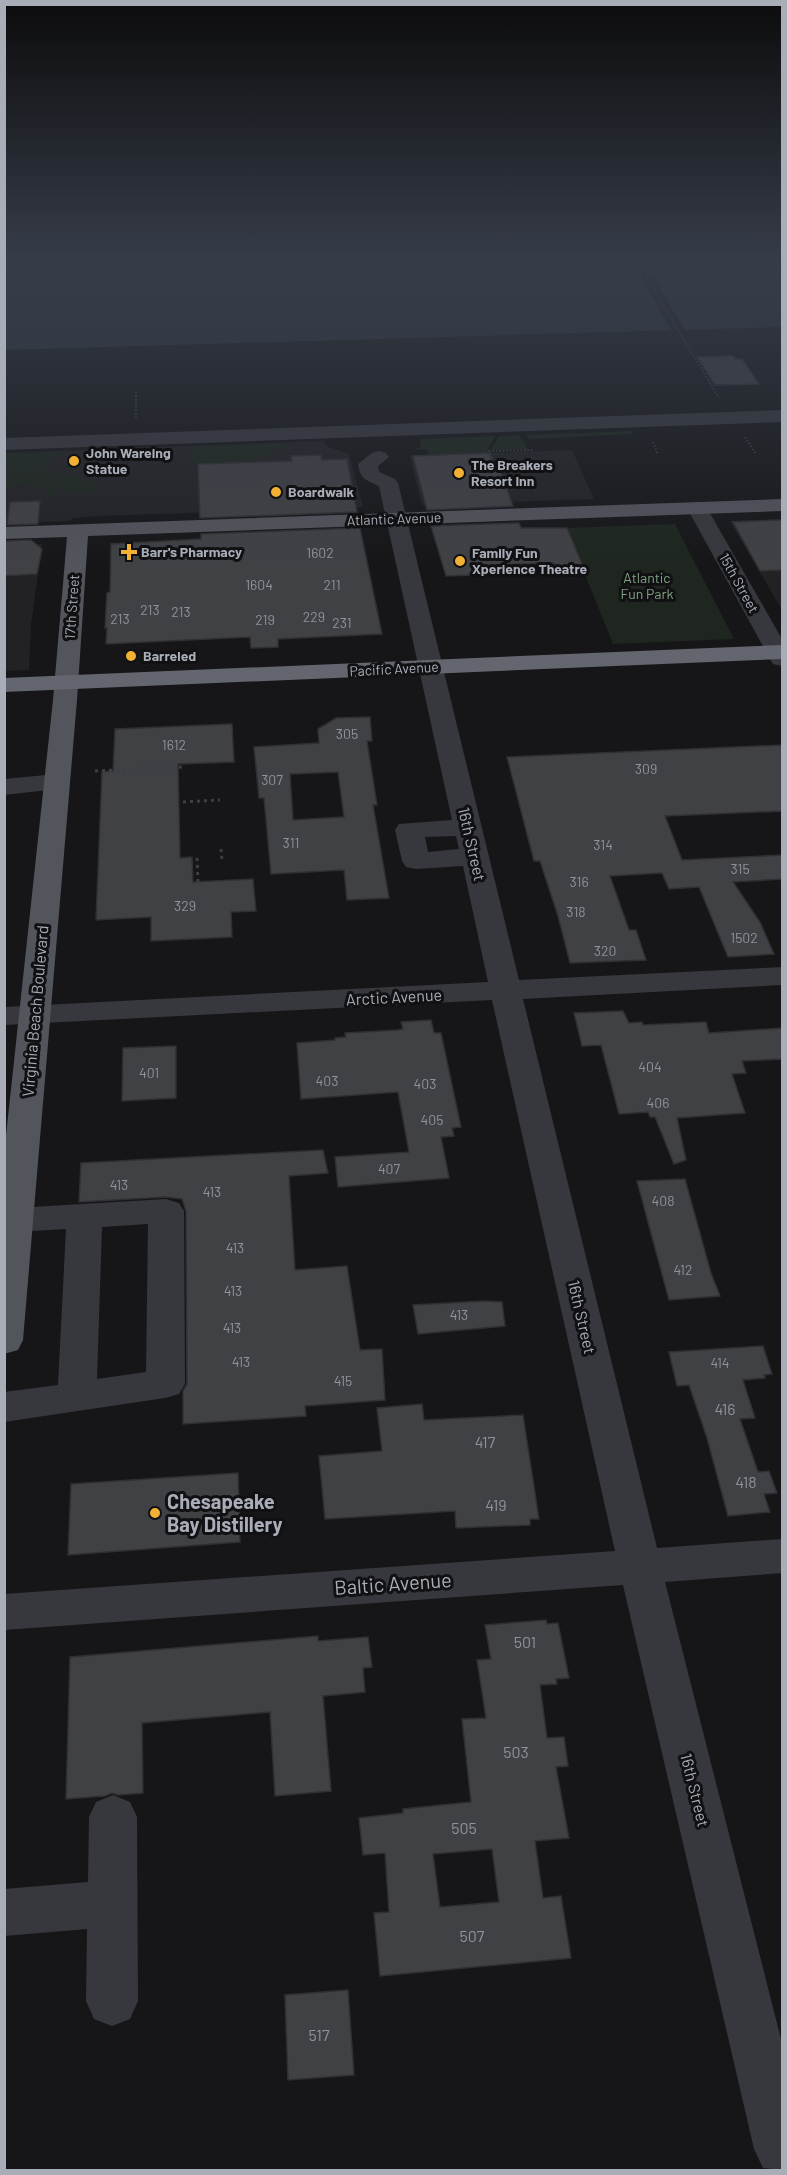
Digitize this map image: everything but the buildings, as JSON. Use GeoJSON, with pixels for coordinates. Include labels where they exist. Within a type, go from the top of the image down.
{"type":"FeatureCollection","features":[{"type":"Feature","properties":{"kind":"highway","name":"Pacific Avenue"},"geometry":{"type":"LineString","coordinates":[[4,685],[781,654]]}},
{"type":"Feature","properties":{"kind":"main road","name":"Atlantic Avenue"},"geometry":{"type":"LineString","coordinates":[[4,533],[783,505]]}},
{"type":"Feature","properties":{"kind":"main road","name":"17th Street"},"geometry":{"type":"LineString","coordinates":[[66,683],[78,531]]}},
{"type":"Feature","properties":{"kind":"main road","name":"Virginia Beach Boulevard"},"geometry":{"type":"LineString","coordinates":[[5,1338],[19,1015],[57,782],[66,683]]}},
{"type":"Feature","properties":{"kind":"street"},"geometry":{"type":"LineString","coordinates":[[4,444],[783,416]]}},
{"type":"Feature","properties":{"kind":"street","name":"16th Street"},"geometry":{"type":"LineString","coordinates":[[376,430],[379,458],[368,464],[370,476],[388,483],[640,1567],[783,2149]]}},
{"type":"Feature","properties":{"kind":"street","name":"15th Street"},"geometry":{"type":"LineString","coordinates":[[697,508],[781,654]]}},
{"type":"Feature","properties":{"kind":"street"},"geometry":{"type":"LineString","coordinates":[[4,787],[57,782]]}},
{"type":"Feature","properties":{"kind":"street"},"geometry":{"type":"LineString","coordinates":[[468,827],[409,830],[416,861],[475,856]]}},
{"type":"Feature","properties":{"kind":"street","name":"Arctic Avenue"},"geometry":{"type":"LineString","coordinates":[[19,1015],[783,976]]}},
{"type":"Feature","properties":{"kind":"street"},"geometry":{"type":"LineString","coordinates":[[4,1407],[165,1384],[165,1211],[84,1216],[11,1217]]}},
{"type":"Feature","properties":{"kind":"street"},"geometry":{"type":"LineString","coordinates":[[77,1397],[84,1216]]}},
{"type":"Feature","properties":{"kind":"street","name":"Baltic Avenue"},"geometry":{"type":"LineString","coordinates":[[4,1612],[783,1556]]}},
{"type":"Feature","properties":{"kind":"street"},"geometry":{"type":"LineString","coordinates":[[112,2001],[113,1817]]}},
{"type":"Feature","properties":{"kind":"street"},"geometry":{"type":"LineString","coordinates":[[4,1913],[112,1903]]}},
{"type":"Feature","properties":{"kind":"path"},"geometry":{"type":"LineString","coordinates":[[698,362],[731,417]]}},
{"type":"Feature","properties":{"kind":"path"},"geometry":{"type":"LineString","coordinates":[[136,392],[136,423]]}},
{"type":"Feature","properties":{"kind":"path"},"geometry":{"type":"LineString","coordinates":[[489,451],[534,450]]}},
{"type":"Feature","properties":{"kind":"path"},"geometry":{"type":"LineString","coordinates":[[95,771],[182,767]]}},
{"type":"Feature","properties":{"kind":"path"},"geometry":{"type":"LineString","coordinates":[[183,802],[220,800]]}},
{"type":"Feature","properties":{"kind":"path"},"geometry":{"type":"LineString","coordinates":[[221,849],[222,860]]}},
{"type":"Feature","properties":{"kind":"path"},"geometry":{"type":"LineString","coordinates":[[197,858],[198,882]]}},
{"type":"Feature","properties":{"kind":"shaded area"},"geometry":{"type":"Polygon","coordinates":[[[323,441],[328,447],[349,454],[363,507],[98,516],[73,518],[69,521],[5,523],[4,453],[323,441]]]}},
{"type":"Feature","properties":{"kind":"shaded area"},"geometry":{"type":"Polygon","coordinates":[[[572,450],[594,499],[422,505],[410,456],[572,450]]]}},
{"type":"Feature","properties":{"kind":"shaded area"},"geometry":{"type":"Polygon","coordinates":[[[782,519],[782,610],[730,521],[782,519]]]}},
{"type":"Feature","properties":{"kind":"shaded area"},"geometry":{"type":"Polygon","coordinates":[[[42,544],[31,625],[29,670],[5,671],[4,546],[42,544]]]}},
{"type":"Feature","properties":{"kind":"green space"},"geometry":{"type":"Polygon","coordinates":[[[632,431],[632,434],[529,439],[527,435],[632,431]]]}},
{"type":"Feature","properties":{"kind":"green space"},"geometry":{"type":"Polygon","coordinates":[[[519,435],[528,449],[491,450],[499,436],[519,435]]]}},
{"type":"Feature","properties":{"kind":"green space"},"geometry":{"type":"Polygon","coordinates":[[[495,436],[487,450],[488,453],[429,455],[427,450],[415,449],[421,446],[420,439],[495,436]]]}},
{"type":"Feature","properties":{"kind":"green space"},"geometry":{"type":"Polygon","coordinates":[[[293,443],[270,452],[265,458],[248,462],[194,464],[187,461],[192,447],[293,443]]]}},
{"type":"Feature","properties":{"kind":"green space"},"geometry":{"type":"Polygon","coordinates":[[[65,452],[45,464],[45,468],[87,479],[99,489],[87,494],[73,494],[64,492],[61,485],[55,489],[55,495],[46,494],[43,488],[26,484],[7,490],[5,498],[5,454],[65,452]]]}},
{"type":"Feature","properties":{"kind":"green space"},"geometry":{"type":"Polygon","coordinates":[[[76,457],[93,457],[98,460],[76,470],[62,466],[68,460],[76,457]]]}},
{"type":"Feature","properties":{"kind":"green space","name":"Atlantic Fun Park"},"geometry":{"type":"Polygon","coordinates":[[[675,524],[734,639],[613,644],[566,528],[675,524]]]}},
{"type":"Feature","properties":{"kind":"place","name":"John Wareing Statue"},"geometry":{"type":"Point","coordinates":[74,461]}},
{"type":"Feature","properties":{"kind":"place","name":"The Breakers Resort Inn"},"geometry":{"type":"Point","coordinates":[459,473]}},
{"type":"Feature","properties":{"kind":"place","name":"Boardwalk"},"geometry":{"type":"Point","coordinates":[276,492]}},
{"type":"Feature","properties":{"kind":"place","name":"Barr's Pharmacy"},"geometry":{"type":"Point","coordinates":[129,552]}},
{"type":"Feature","properties":{"kind":"place","name":"Family Fun Xperience Theatre"},"geometry":{"type":"Point","coordinates":[460,561]}},
{"type":"Feature","properties":{"kind":"place","name":"Barreled"},"geometry":{"type":"Point","coordinates":[131,656]}},
{"type":"Feature","properties":{"kind":"place","name":"Chesapeake Bay Distillery"},"geometry":{"type":"Point","coordinates":[155,1513]}}]}
